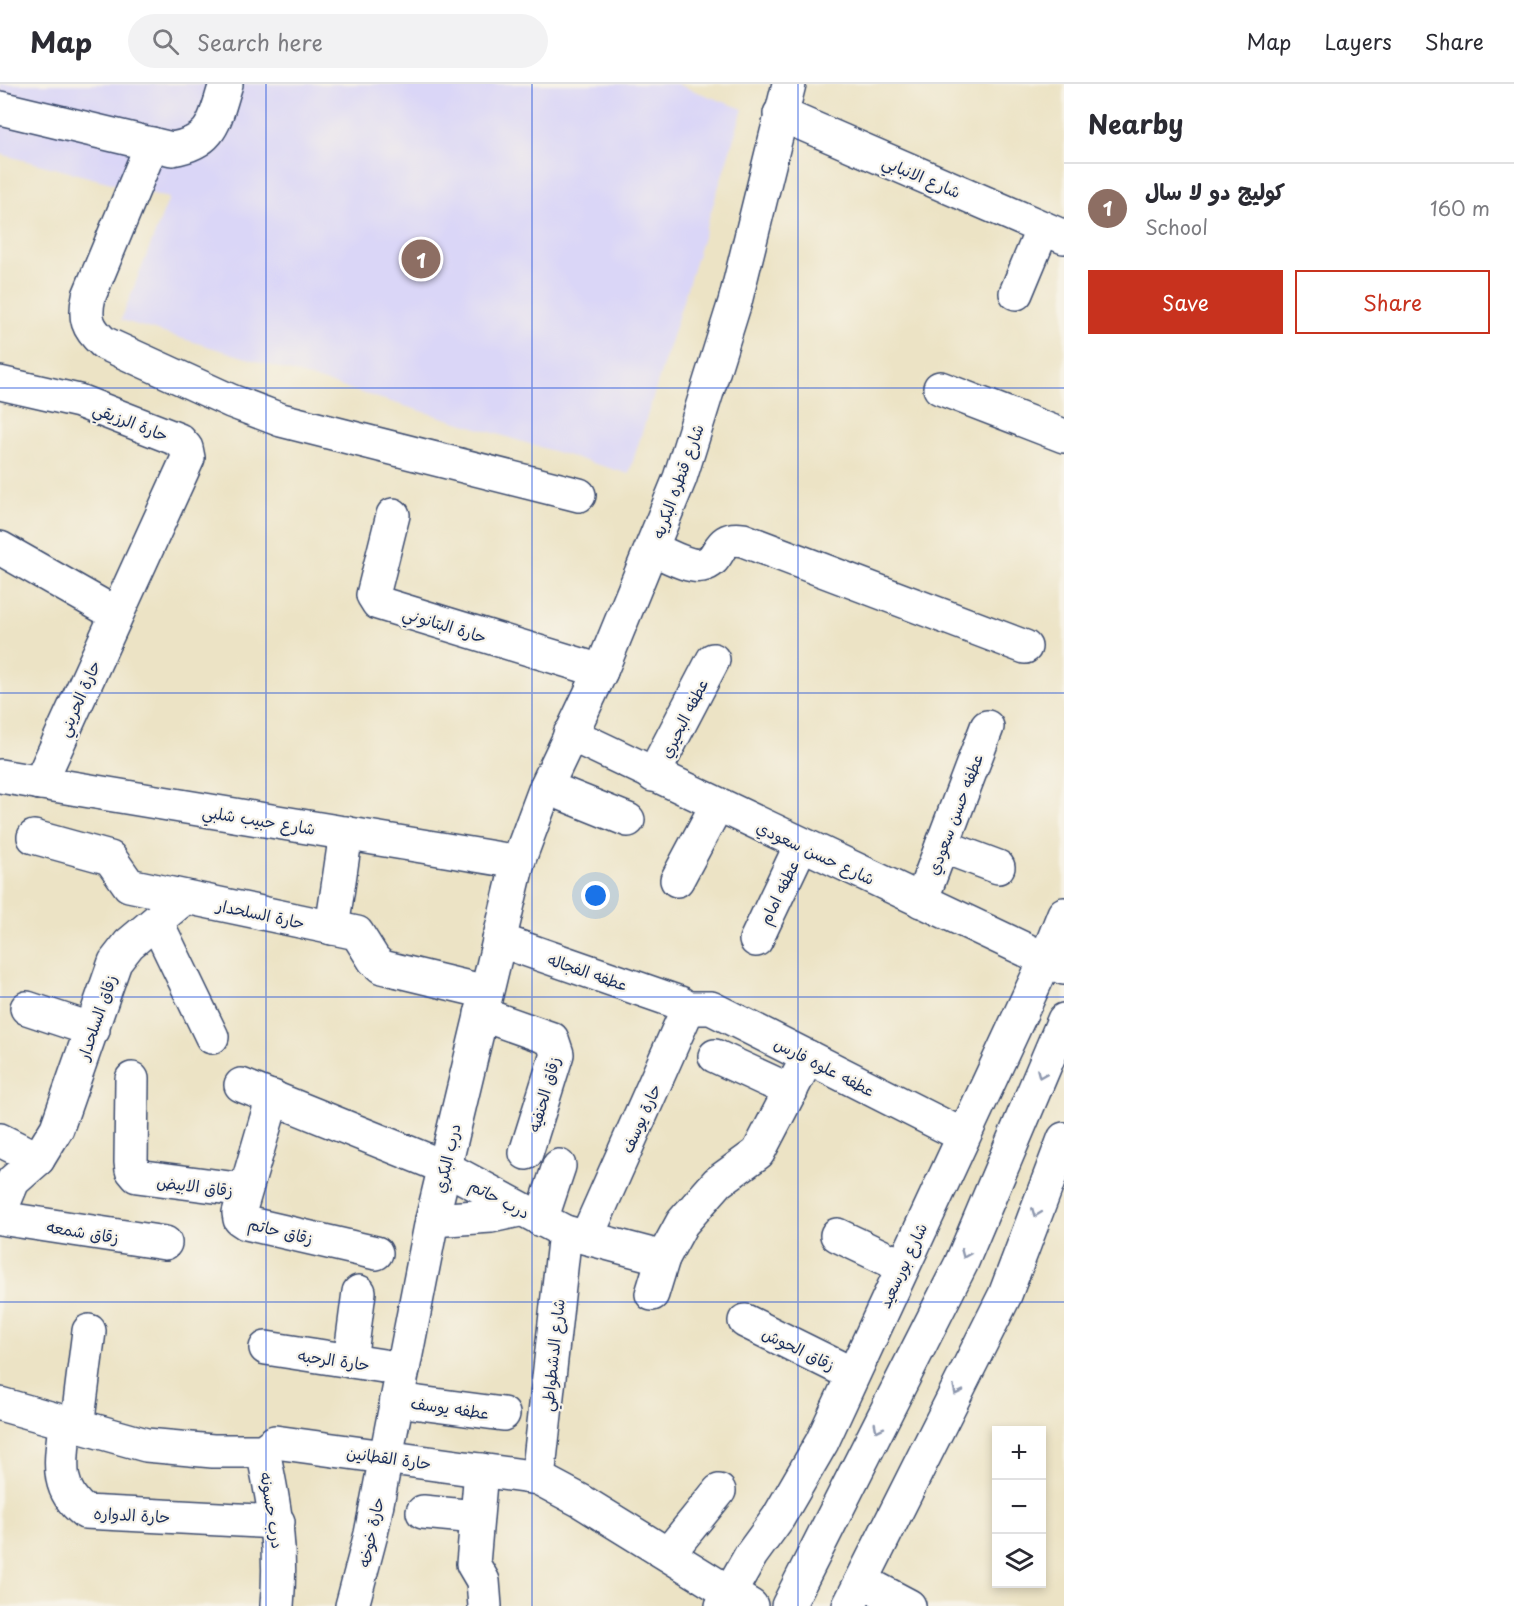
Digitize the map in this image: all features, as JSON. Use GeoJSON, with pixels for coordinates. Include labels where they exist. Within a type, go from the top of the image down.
{"type":"FeatureCollection","features":[{"type":"Feature","properties":{"kind":"street"},"geometry":{"type":"LineString","coordinates":[[0,108],[172,149],[191,146],[207,134],[216,117],[225,84]]}},
{"type":"Feature","properties":{"kind":"street","name":"شارع الانبابي"},"geometry":{"type":"LineString","coordinates":[[784,99],[1053,232]]}},
{"type":"Feature","properties":{"kind":"street","name":"شارع قنطره البكريه"},"geometry":{"type":"LineString","coordinates":[[518,862],[546,787],[601,671],[680,478],[735,302],[784,99]]}},
{"type":"Feature","properties":{"kind":"street"},"geometry":{"type":"LineString","coordinates":[[152,144],[89,296],[85,313],[90,331],[104,343],[231,401],[281,420],[579,495]]}},
{"type":"Feature","properties":{"kind":"street"},"geometry":{"type":"LineString","coordinates":[[1016,293],[1053,232]]}},
{"type":"Feature","properties":{"kind":"street","name":"حارة الرزيقي"},"geometry":{"type":"LineString","coordinates":[[0,382],[79,401],[180,440],[186,448],[188,458],[116,614]]}},
{"type":"Feature","properties":{"kind":"street"},"geometry":{"type":"LineString","coordinates":[[940,388],[1064,436]]}},
{"type":"Feature","properties":{"kind":"street","name":"حارة البتانوني"},"geometry":{"type":"LineString","coordinates":[[393,515],[374,595],[378,603],[601,671]]}},
{"type":"Feature","properties":{"kind":"street"},"geometry":{"type":"LineString","coordinates":[[652,549],[691,564],[702,565],[712,560],[724,542],[733,538],[743,540],[1025,647]]}},
{"type":"Feature","properties":{"kind":"street"},"geometry":{"type":"LineString","coordinates":[[0,548],[116,614]]}},
{"type":"Feature","properties":{"kind":"street","name":"حارة الحريني"},"geometry":{"type":"LineString","coordinates":[[40,783],[116,614]]}},
{"type":"Feature","properties":{"kind":"street","name":"عطفه البحيري"},"geometry":{"type":"LineString","coordinates":[[653,775],[713,660]]}},
{"type":"Feature","properties":{"kind":"street","name":"عطفه حسن سعودي"},"geometry":{"type":"LineString","coordinates":[[921,901],[987,727]]}},
{"type":"Feature","properties":{"kind":"street","name":"شارع حسن سعودي"},"geometry":{"type":"LineString","coordinates":[[570,734],[1055,964]]}},
{"type":"Feature","properties":{"kind":"street","name":"شارع حبيب شلبي"},"geometry":{"type":"LineString","coordinates":[[0,776],[518,862]]}},
{"type":"Feature","properties":{"kind":"street"},"geometry":{"type":"LineString","coordinates":[[546,787],[628,820]]}},
{"type":"Feature","properties":{"kind":"street"},"geometry":{"type":"LineString","coordinates":[[677,880],[717,805]]}},
{"type":"Feature","properties":{"kind":"street"},"geometry":{"type":"LineString","coordinates":[[332,928],[346,833]]}},
{"type":"Feature","properties":{"kind":"street","name":"حارة السلحدار"},"geometry":{"type":"LineString","coordinates":[[34,837],[110,858],[129,885],[357,933],[374,960],[392,971],[483,1003]]}},
{"type":"Feature","properties":{"kind":"street","name":"عطفه امام"},"geometry":{"type":"LineString","coordinates":[[756,940],[801,845]]}},
{"type":"Feature","properties":{"kind":"street"},"geometry":{"type":"LineString","coordinates":[[942,846],[998,867]]}},
{"type":"Feature","properties":{"kind":"street","name":"درب البكري"},"geometry":{"type":"LineString","coordinates":[[385,1457],[432,1220],[518,862]]}},
{"type":"Feature","properties":{"kind":"street","name":"زقاق السلحدار"},"geometry":{"type":"LineString","coordinates":[[0,1212],[13,1181],[38,1159],[57,1128],[115,962],[129,944],[185,897]]}},
{"type":"Feature","properties":{"kind":"street","name":"شارع بورسعيد"},"geometry":{"type":"LineString","coordinates":[[734,1602],[751,1555],[778,1518],[822,1442],[962,1135],[1055,964],[1064,914]]}},
{"type":"Feature","properties":{"kind":"street"},"geometry":{"type":"LineString","coordinates":[[156,922],[212,1037]]}},
{"type":"Feature","properties":{"kind":"street","name":"عطفه الفجاله"},"geometry":{"type":"LineString","coordinates":[[499,940],[682,1005]]}},
{"type":"Feature","properties":{"kind":"street","name":"زقاق الحنفيه"},"geometry":{"type":"LineString","coordinates":[[483,1003],[552,1039],[556,1046],[557,1054],[526,1153]]}},
{"type":"Feature","properties":{"kind":"street","name":"عطفه علوه فارس"},"geometry":{"type":"LineString","coordinates":[[682,1005],[711,1008],[962,1135]]}},
{"type":"Feature","properties":{"kind":"street","name":"حارة يوسف"},"geometry":{"type":"LineString","coordinates":[[553,1225],[685,1016],[682,1005]]}},
{"type":"Feature","properties":{"kind":"street"},"geometry":{"type":"LineString","coordinates":[[27,1008],[93,1030]]}},
{"type":"Feature","properties":{"kind":"street"},"geometry":{"type":"LineString","coordinates":[[788,1606],[961,1264],[1064,1020]]}},
{"type":"Feature","properties":{"kind":"street"},"geometry":{"type":"LineString","coordinates":[[715,1056],[791,1091]]}},
{"type":"Feature","properties":{"kind":"street"},"geometry":{"type":"LineString","coordinates":[[652,1294],[663,1258],[682,1223],[718,1182],[758,1153],[808,1057]]}},
{"type":"Feature","properties":{"kind":"street","name":"زقاق الابيض"},"geometry":{"type":"LineString","coordinates":[[132,1079],[131,1162],[132,1170],[137,1176],[245,1190]]}},
{"type":"Feature","properties":{"kind":"street","name":"درب حاتم"},"geometry":{"type":"LineString","coordinates":[[241,1085],[444,1167],[553,1225],[663,1258]]}},
{"type":"Feature","properties":{"kind":"street","name":"زقاق حاتم"},"geometry":{"type":"LineString","coordinates":[[273,1098],[238,1212],[240,1219],[246,1223],[376,1253]]}},
{"type":"Feature","properties":{"kind":"street"},"geometry":{"type":"LineString","coordinates":[[909,1606],[856,1593],[1005,1294],[1064,1139]]}},
{"type":"Feature","properties":{"kind":"street"},"geometry":{"type":"LineString","coordinates":[[0,1140],[38,1159]]}},
{"type":"Feature","properties":{"kind":"street"},"geometry":{"type":"LineString","coordinates":[[432,1220],[491,1216],[553,1225],[559,1166]]}},
{"type":"Feature","properties":{"kind":"street","name":"زقاق شمعه"},"geometry":{"type":"LineString","coordinates":[[0,1218],[165,1243]]}},
{"type":"Feature","properties":{"kind":"street","name":"شارع الدشطواطي"},"geometry":{"type":"LineString","coordinates":[[538,1478],[553,1225]]}},
{"type":"Feature","properties":{"kind":"street"},"geometry":{"type":"LineString","coordinates":[[837,1235],[902,1266]]}},
{"type":"Feature","properties":{"kind":"street"},"geometry":{"type":"LineString","coordinates":[[350,1361],[359,1292]]}},
{"type":"Feature","properties":{"kind":"street","name":"زقاق الحوش"},"geometry":{"type":"LineString","coordinates":[[745,1322],[852,1374]]}},
{"type":"Feature","properties":{"kind":"street","name":"حارة الدواره"},"geometry":{"type":"LineString","coordinates":[[89,1331],[61,1477],[65,1491],[73,1503],[85,1512],[278,1522]]}},
{"type":"Feature","properties":{"kind":"street","name":"حارة الرحبه"},"geometry":{"type":"LineString","coordinates":[[266,1348],[350,1361],[400,1384]]}},
{"type":"Feature","properties":{"kind":"street","name":"عطفه يوسف"},"geometry":{"type":"LineString","coordinates":[[400,1384],[503,1414]]}},
{"type":"Feature","properties":{"kind":"street","name":"حارة القطانين"},"geometry":{"type":"LineString","coordinates":[[0,1404],[146,1445],[213,1451],[263,1451],[275,1442],[538,1478],[581,1501],[668,1554],[734,1602]]}},
{"type":"Feature","properties":{"kind":"street","name":"درب حسونه"},"geometry":{"type":"LineString","coordinates":[[263,1451],[278,1522],[280,1576],[277,1606]]}},
{"type":"Feature","properties":{"kind":"street","name":"حارة خوخه"},"geometry":{"type":"LineString","coordinates":[[352,1606],[371,1534],[385,1457]]}},
{"type":"Feature","properties":{"kind":"street"},"geometry":{"type":"LineString","coordinates":[[481,1470],[473,1564],[483,1581],[485,1606]]}},
{"type":"Feature","properties":{"kind":"street"},"geometry":{"type":"LineString","coordinates":[[668,1554],[719,1491]]}},
{"type":"Feature","properties":{"kind":"street"},"geometry":{"type":"LineString","coordinates":[[423,1512],[476,1517]]}},
{"type":"Feature","properties":{"kind":"shaded area"},"geometry":{"type":"Polygon","coordinates":[[[0,84],[676,84],[743,109],[629,474],[121,320],[169,198],[0,154],[0,84]]]}},
{"type":"Feature","properties":{"kind":"place","name":"كوليج دو لا سال"},"geometry":{"type":"Point","coordinates":[421,259]}}]}
